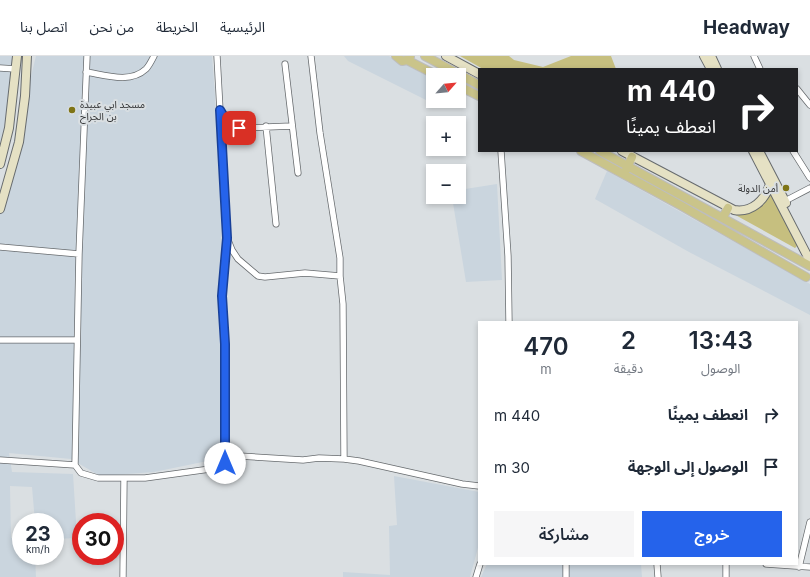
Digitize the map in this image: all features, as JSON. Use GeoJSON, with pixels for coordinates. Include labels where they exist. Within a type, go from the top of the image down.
{"type":"FeatureCollection","features":[{"type":"Feature","properties":{"kind":"main road"},"geometry":{"type":"LineString","coordinates":[[0,164],[9,128],[17,56]]}},
{"type":"Feature","properties":{"kind":"main road"},"geometry":{"type":"LineString","coordinates":[[0,208],[19,142],[25,96],[27,56]]}},
{"type":"Feature","properties":{"kind":"main road"},"geometry":{"type":"LineString","coordinates":[[396,56],[400,60],[409,58],[426,69]]}},
{"type":"Feature","properties":{"kind":"main road"},"geometry":{"type":"LineString","coordinates":[[425,56],[478,84]]}},
{"type":"Feature","properties":{"kind":"main road"},"geometry":{"type":"LineString","coordinates":[[446,56],[478,73]]}},
{"type":"Feature","properties":{"kind":"main road"},"geometry":{"type":"LineString","coordinates":[[704,56],[710,68]]}},
{"type":"Feature","properties":{"kind":"main road"},"geometry":{"type":"LineString","coordinates":[[711,56],[717,68]]}},
{"type":"Feature","properties":{"kind":"main road"},"geometry":{"type":"LineString","coordinates":[[466,90],[478,96]]}},
{"type":"Feature","properties":{"kind":"main road"},"geometry":{"type":"LineString","coordinates":[[583,152],[808,280]]}},
{"type":"Feature","properties":{"kind":"main road"},"geometry":{"type":"LineString","coordinates":[[602,152],[810,266],[806,272],[808,280]]}},
{"type":"Feature","properties":{"kind":"main road"},"geometry":{"type":"LineString","coordinates":[[624,152],[728,208],[741,210],[753,206],[764,198],[770,184]]}},
{"type":"Feature","properties":{"kind":"main road"},"geometry":{"type":"LineString","coordinates":[[754,152],[810,261]]}},
{"type":"Feature","properties":{"kind":"main road"},"geometry":{"type":"LineString","coordinates":[[760,152],[810,250]]}},
{"type":"Feature","properties":{"kind":"main road"},"geometry":{"type":"LineString","coordinates":[[624,175],[632,157]]}},
{"type":"Feature","properties":{"kind":"main road"},"geometry":{"type":"LineString","coordinates":[[723,217],[728,208]]}},
{"type":"Feature","properties":{"kind":"street"},"geometry":{"type":"LineString","coordinates":[[87,56],[79,254],[75,465],[81,473],[98,478],[145,478],[210,469],[239,456],[303,460],[319,458],[359,461],[462,484],[478,486]]}},
{"type":"Feature","properties":{"kind":"street"},"geometry":{"type":"LineString","coordinates":[[86,72],[126,78],[137,75],[147,68],[154,56]]}},
{"type":"Feature","properties":{"kind":"street"},"geometry":{"type":"LineString","coordinates":[[217,56],[227,238],[222,296],[225,344],[225,463]]}},
{"type":"Feature","properties":{"kind":"street"},"geometry":{"type":"LineString","coordinates":[[311,56],[320,133],[340,258],[343,304],[344,459]]}},
{"type":"Feature","properties":{"kind":"street"},"geometry":{"type":"LineString","coordinates":[[754,56],[760,68]]}},
{"type":"Feature","properties":{"kind":"street"},"geometry":{"type":"LineString","coordinates":[[284,64],[298,173]]}},
{"type":"Feature","properties":{"kind":"street"},"geometry":{"type":"LineString","coordinates":[[0,68],[16,69]]}},
{"type":"Feature","properties":{"kind":"street"},"geometry":{"type":"LineString","coordinates":[[798,90],[810,105]]}},
{"type":"Feature","properties":{"kind":"street"},"geometry":{"type":"LineString","coordinates":[[220,110],[226,120],[239,128],[292,126]]}},
{"type":"Feature","properties":{"kind":"street"},"geometry":{"type":"LineString","coordinates":[[266,126],[276,224]]}},
{"type":"Feature","properties":{"kind":"street"},"geometry":{"type":"LineString","coordinates":[[501,152],[508,256],[509,321]]}},
{"type":"Feature","properties":{"kind":"street"},"geometry":{"type":"LineString","coordinates":[[794,152],[810,178]]}},
{"type":"Feature","properties":{"kind":"street"},"geometry":{"type":"LineString","coordinates":[[785,201],[810,188]]}},
{"type":"Feature","properties":{"kind":"street"},"geometry":{"type":"LineString","coordinates":[[227,238],[238,259],[258,276],[265,277],[305,273],[340,276]]}},
{"type":"Feature","properties":{"kind":"street"},"geometry":{"type":"LineString","coordinates":[[0,247],[79,254]]}},
{"type":"Feature","properties":{"kind":"street"},"geometry":{"type":"LineString","coordinates":[[0,340],[77,340]]}},
{"type":"Feature","properties":{"kind":"street"},"geometry":{"type":"LineString","coordinates":[[0,460],[75,465]]}},
{"type":"Feature","properties":{"kind":"street"},"geometry":{"type":"LineString","coordinates":[[123,577],[124,478]]}},
{"type":"Feature","properties":{"kind":"street"},"geometry":{"type":"LineString","coordinates":[[799,566],[810,522]]}},
{"type":"Feature","properties":{"kind":"street"},"geometry":{"type":"LineString","coordinates":[[476,577],[480,565]]}},
{"type":"Feature","properties":{"kind":"street"},"geometry":{"type":"LineString","coordinates":[[566,565],[566,577]]}},
{"type":"Feature","properties":{"kind":"street"},"geometry":{"type":"LineString","coordinates":[[657,565],[658,577]]}},
{"type":"Feature","properties":{"kind":"street"},"geometry":{"type":"LineString","coordinates":[[726,565],[726,577]]}},
{"type":"Feature","properties":{"kind":"street"},"geometry":{"type":"LineString","coordinates":[[782,565],[810,567]]}},
{"type":"Feature","properties":{"kind":"shaded area"},"geometry":{"type":"Polygon","coordinates":[[[0,56],[13,56],[12,75],[0,143],[0,56]]]}},
{"type":"Feature","properties":{"kind":"shaded area"},"geometry":{"type":"Polygon","coordinates":[[[36,56],[212,56],[221,217],[222,458],[154,472],[100,476],[71,459],[9,453],[12,472],[73,474],[75,513],[72,513],[72,538],[64,539],[64,513],[34,513],[32,487],[10,486],[12,565],[35,565],[36,577],[0,577],[0,202],[36,56]]]}},
{"type":"Feature","properties":{"kind":"shaded area"},"geometry":{"type":"Polygon","coordinates":[[[344,56],[389,56],[426,75],[426,100],[348,61],[344,56]]]}},
{"type":"Feature","properties":{"kind":"shaded area"},"geometry":{"type":"Polygon","coordinates":[[[460,56],[509,56],[514,60],[543,67],[571,56],[611,56],[616,68],[481,68],[460,56]]]}},
{"type":"Feature","properties":{"kind":"shaded area"},"geometry":{"type":"Polygon","coordinates":[[[607,171],[810,284],[810,315],[689,252],[595,199],[607,171]]]}},
{"type":"Feature","properties":{"kind":"shaded area"},"geometry":{"type":"Polygon","coordinates":[[[497,184],[502,280],[466,282],[453,204],[466,204],[466,189],[497,184]]]}},
{"type":"Feature","properties":{"kind":"shaded area"},"geometry":{"type":"Polygon","coordinates":[[[770,189],[798,245],[795,248],[730,212],[739,213],[770,189]]]}},
{"type":"Feature","properties":{"kind":"shaded area"},"geometry":{"type":"Polygon","coordinates":[[[394,476],[478,492],[478,548],[470,577],[343,577],[343,572],[390,575],[389,526],[397,525],[394,476]]]}},
{"type":"Feature","properties":{"kind":"shaded area"},"geometry":{"type":"Polygon","coordinates":[[[487,565],[641,565],[642,577],[481,577],[487,565]]]}},
{"type":"Feature","properties":{"kind":"place","name":"مسجد ابي عبيدة بن الجراح"},"geometry":{"type":"Point","coordinates":[72,110]}},
{"type":"Feature","properties":{"kind":"place","name":"أمن الدولة"},"geometry":{"type":"Point","coordinates":[786,188]}},
{"type":"Feature","properties":{"kind":"route"},"geometry":{"type":"LineString","coordinates":[[225,463],[225,344],[222,296],[227,238],[220,110],[226,120],[239,128]]}}]}
